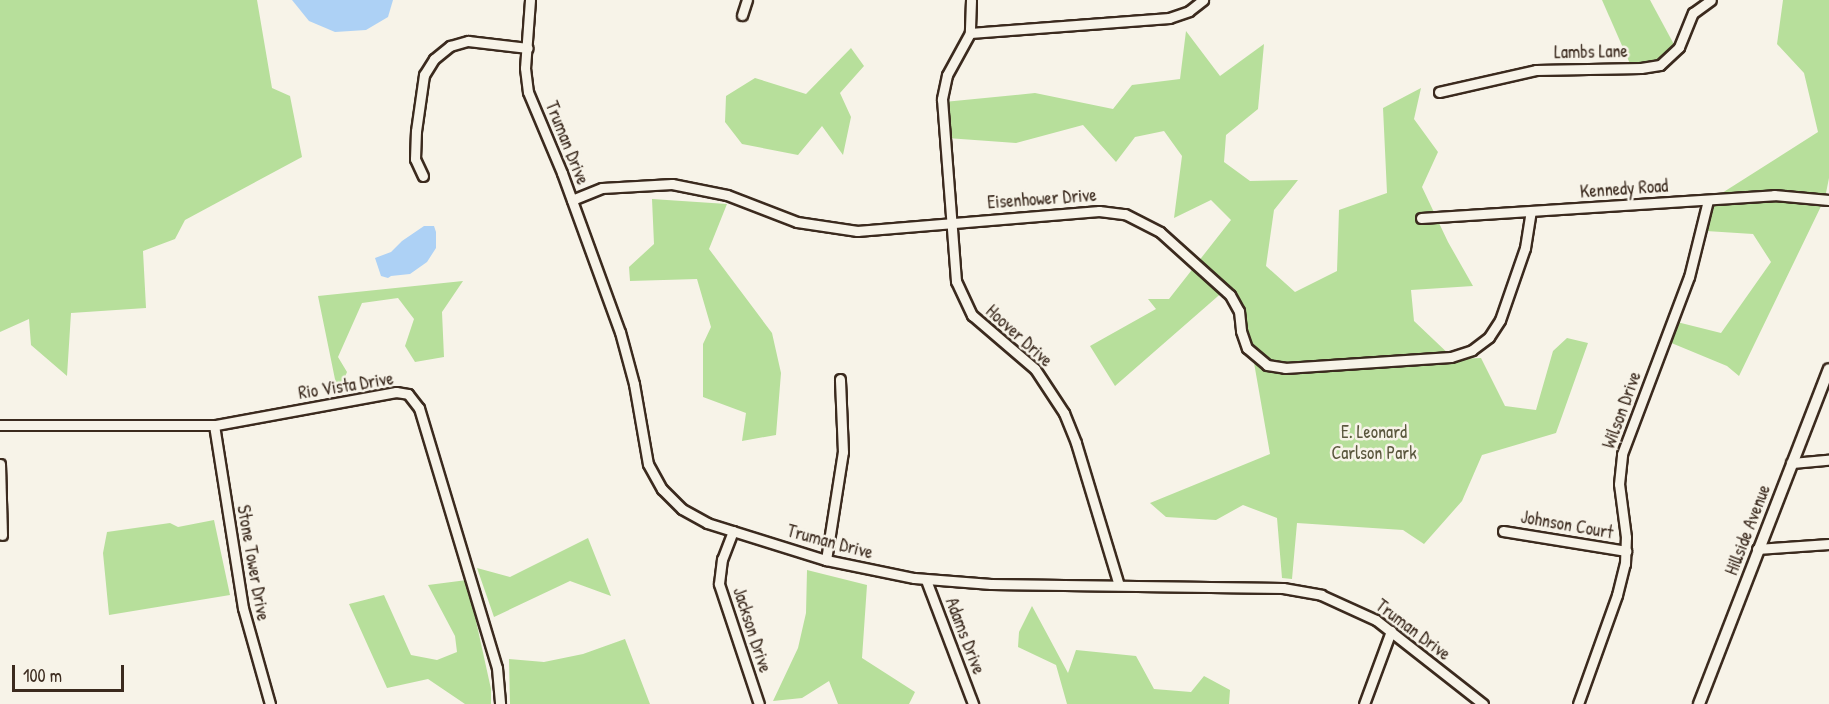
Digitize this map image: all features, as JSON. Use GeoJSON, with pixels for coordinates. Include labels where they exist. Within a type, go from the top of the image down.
{"type":"FeatureCollection","features":[{"type":"Feature","properties":{"kind":"main road","name":"Hillside Avenue"},"geometry":{"type":"LineString","coordinates":[[1699,704],[1757,549],[1829,369]]}},
{"type":"Feature","properties":{"kind":"street","name":"Truman Drive"},"geometry":{"type":"LineString","coordinates":[[530,0],[525,68],[528,92],[572,200],[628,358],[644,451],[654,477],[682,509],[707,523],[826,560],[926,580],[991,584],[1295,590],[1342,603],[1391,631],[1483,704]]}},
{"type":"Feature","properties":{"kind":"street"},"geometry":{"type":"LineString","coordinates":[[742,15],[747,0]]}},
{"type":"Feature","properties":{"kind":"street","name":"Hoover Drive"},"geometry":{"type":"LineString","coordinates":[[971,0],[970,33],[947,75],[942,99],[956,281],[962,298],[981,325],[1035,369],[1060,406],[1075,438],[1119,585]]}},
{"type":"Feature","properties":{"kind":"street"},"geometry":{"type":"LineString","coordinates":[[970,33],[1169,18],[1189,11],[1203,0]]}},
{"type":"Feature","properties":{"kind":"street","name":"Lambs Lane"},"geometry":{"type":"LineString","coordinates":[[1439,92],[1536,70],[1641,68],[1660,65],[1679,47],[1693,13],[1711,0]]}},
{"type":"Feature","properties":{"kind":"street"},"geometry":{"type":"LineString","coordinates":[[423,176],[416,159],[420,103],[428,67],[450,46],[478,41],[528,48]]}},
{"type":"Feature","properties":{"kind":"street","name":"Eisenhower Drive"},"geometry":{"type":"LineString","coordinates":[[572,200],[602,188],[672,184],[727,195],[797,222],[836,229],[874,231],[951,222],[1099,211],[1138,219],[1160,232],[1230,295],[1239,311],[1243,339],[1253,355],[1268,365],[1285,368],[1451,357],[1481,344],[1500,320],[1525,248],[1531,211]]}},
{"type":"Feature","properties":{"kind":"street","name":"Kennedy Road"},"geometry":{"type":"LineString","coordinates":[[1421,218],[1774,195],[1829,200]]}},
{"type":"Feature","properties":{"kind":"street","name":"Wilson Drive"},"geometry":{"type":"LineString","coordinates":[[1578,704],[1622,580],[1626,551],[1619,484],[1622,454],[1689,277],[1708,200]]}},
{"type":"Feature","properties":{"kind":"street"},"geometry":{"type":"LineString","coordinates":[[826,560],[843,452],[840,379]]}},
{"type":"Feature","properties":{"kind":"street","name":"Rio Vista Drive"},"geometry":{"type":"LineString","coordinates":[[0,425],[214,425],[396,392],[414,398],[497,668],[500,704]]}},
{"type":"Feature","properties":{"kind":"street","name":"Stone Tower Drive"},"geometry":{"type":"LineString","coordinates":[[214,425],[243,608],[270,704]]}},
{"type":"Feature","properties":{"kind":"street"},"geometry":{"type":"LineString","coordinates":[[1791,463],[1829,460]]}},
{"type":"Feature","properties":{"kind":"street"},"geometry":{"type":"LineString","coordinates":[[0,464],[2,536]]}},
{"type":"Feature","properties":{"kind":"street","name":"Jackson Drive"},"geometry":{"type":"LineString","coordinates":[[733,531],[722,559],[720,584],[759,704]]}},
{"type":"Feature","properties":{"kind":"street","name":"Johnson Court"},"geometry":{"type":"LineString","coordinates":[[1503,531],[1626,551]]}},
{"type":"Feature","properties":{"kind":"street"},"geometry":{"type":"LineString","coordinates":[[1757,549],[1829,544]]}},
{"type":"Feature","properties":{"kind":"street","name":"Adams Drive"},"geometry":{"type":"LineString","coordinates":[[926,580],[974,704]]}},
{"type":"Feature","properties":{"kind":"street"},"geometry":{"type":"LineString","coordinates":[[1364,704],[1391,631]]}},
{"type":"Feature","properties":{"kind":"green space"},"geometry":{"type":"Polygon","coordinates":[[[0,0],[257,0],[272,88],[290,96],[302,157],[185,220],[175,239],[143,251],[146,308],[71,313],[67,376],[31,345],[29,319],[0,332],[0,0]]]}},
{"type":"Feature","properties":{"kind":"green space"},"geometry":{"type":"Polygon","coordinates":[[[1602,0],[1650,0],[1677,50],[1659,66],[1631,66],[1602,0]]]}},
{"type":"Feature","properties":{"kind":"green space"},"geometry":{"type":"Polygon","coordinates":[[[1783,0],[1829,0],[1829,178],[1825,198],[1739,376],[1727,366],[1669,342],[1677,322],[1721,333],[1771,262],[1753,234],[1706,231],[1711,200],[1818,132],[1804,73],[1777,44],[1783,0]]]}},
{"type":"Feature","properties":{"kind":"green space","name":"E. Leonard Carlson Park"},"geometry":{"type":"Polygon","coordinates":[[[1186,31],[1220,76],[1264,44],[1258,109],[1226,135],[1224,162],[1250,181],[1298,180],[1274,210],[1266,266],[1295,292],[1337,271],[1339,210],[1387,193],[1383,108],[1421,88],[1414,119],[1438,152],[1422,187],[1448,242],[1473,286],[1411,290],[1414,321],[1454,359],[1481,358],[1505,406],[1536,410],[1553,351],[1567,338],[1588,343],[1556,433],[1482,455],[1462,501],[1424,544],[1403,530],[1297,523],[1292,579],[1282,578],[1277,518],[1243,505],[1216,520],[1166,517],[1150,503],[1270,454],[1253,357],[1225,290],[1115,386],[1090,346],[1156,309],[1148,299],[1169,299],[1231,220],[1211,200],[1174,218],[1182,156],[1164,131],[1135,137],[1116,162],[1083,125],[1016,143],[947,138],[944,102],[1035,93],[1113,109],[1132,85],[1180,79],[1186,31]]]}},
{"type":"Feature","properties":{"kind":"green space"},"geometry":{"type":"Polygon","coordinates":[[[851,48],[864,66],[840,93],[851,117],[843,155],[822,126],[798,155],[742,144],[725,122],[726,96],[755,78],[806,94],[851,48]]]}},
{"type":"Feature","properties":{"kind":"green space"},"geometry":{"type":"Polygon","coordinates":[[[652,199],[727,204],[709,249],[772,333],[781,373],[776,435],[742,441],[746,413],[703,397],[703,344],[711,327],[697,279],[630,281],[629,267],[654,244],[652,199]]]}},
{"type":"Feature","properties":{"kind":"green space"},"geometry":{"type":"Polygon","coordinates":[[[463,281],[442,312],[444,357],[415,362],[405,346],[414,319],[398,298],[362,303],[338,357],[347,372],[338,394],[318,296],[463,281]]]}},
{"type":"Feature","properties":{"kind":"green space"},"geometry":{"type":"Polygon","coordinates":[[[214,520],[230,595],[109,615],[103,553],[107,532],[170,523],[178,527],[214,520]]]}},
{"type":"Feature","properties":{"kind":"green space"},"geometry":{"type":"Polygon","coordinates":[[[588,538],[611,596],[570,581],[494,617],[477,568],[510,577],[588,538]]]}},
{"type":"Feature","properties":{"kind":"green space"},"geometry":{"type":"Polygon","coordinates":[[[807,570],[867,585],[862,658],[915,692],[909,704],[838,704],[829,681],[802,698],[773,701],[798,648],[806,613],[807,570]]]}},
{"type":"Feature","properties":{"kind":"green space"},"geometry":{"type":"Polygon","coordinates":[[[467,580],[491,689],[491,704],[465,704],[428,679],[387,688],[349,604],[384,595],[411,655],[437,660],[457,652],[455,636],[428,585],[467,580]]]}},
{"type":"Feature","properties":{"kind":"green space"},"geometry":{"type":"Polygon","coordinates":[[[1032,606],[1068,673],[1076,650],[1136,656],[1154,689],[1191,692],[1204,676],[1230,690],[1229,704],[1067,704],[1056,665],[1018,647],[1019,632],[1032,606]]]}},
{"type":"Feature","properties":{"kind":"green space"},"geometry":{"type":"Polygon","coordinates":[[[625,639],[650,704],[510,704],[509,659],[544,662],[583,654],[625,639]]]}},
{"type":"Feature","properties":{"kind":"water"},"geometry":{"type":"Polygon","coordinates":[[[292,0],[393,0],[388,17],[366,30],[335,32],[309,21],[292,0]]]}},
{"type":"Feature","properties":{"kind":"water"},"geometry":{"type":"Polygon","coordinates":[[[424,226],[434,226],[436,232],[436,248],[427,262],[410,274],[388,278],[381,276],[375,258],[391,252],[402,241],[424,226]]]}}]}
